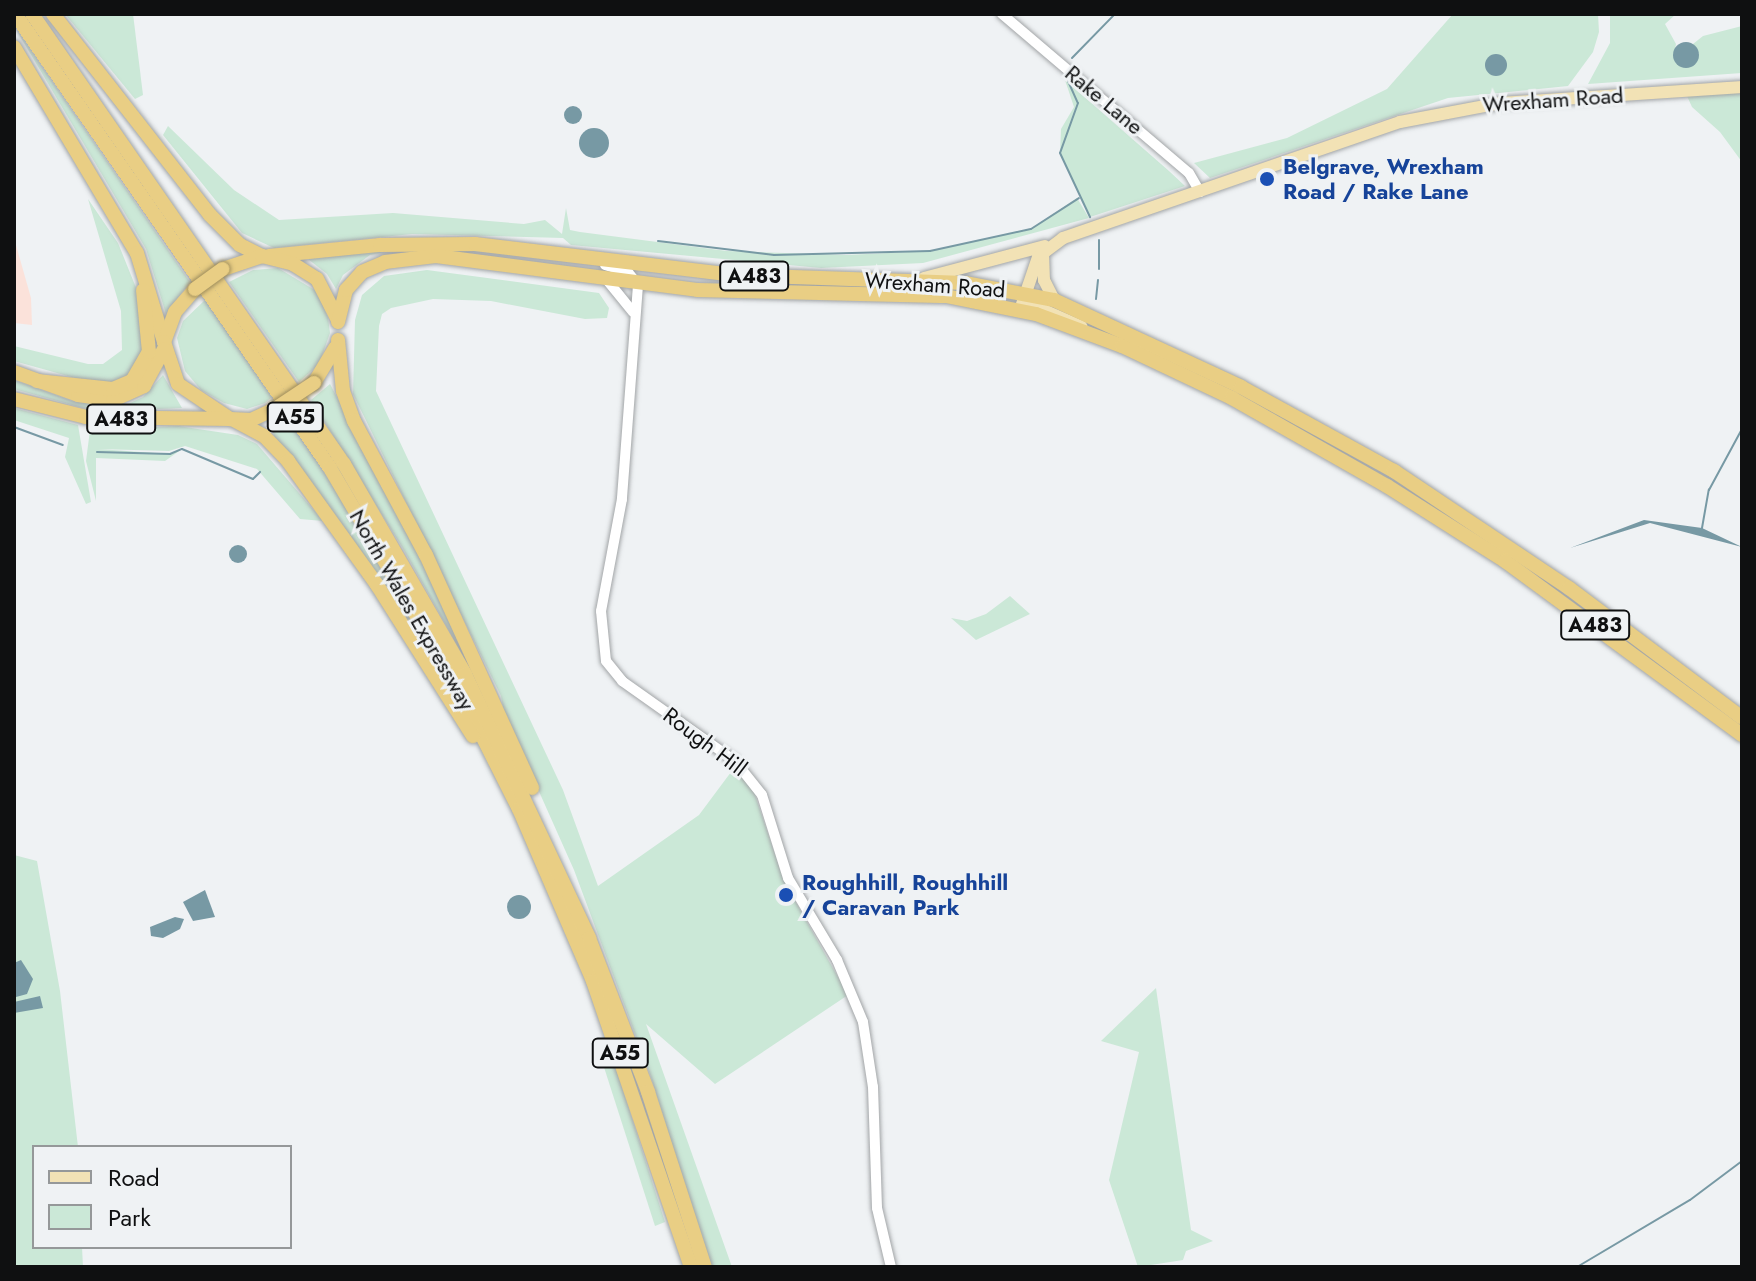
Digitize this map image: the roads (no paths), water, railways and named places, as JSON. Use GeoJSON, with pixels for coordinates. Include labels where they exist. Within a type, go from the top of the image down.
{"type":"FeatureCollection","features":[{"type":"Feature","properties":{"kind":"highway","name":"North Wales Expressway"},"geometry":{"type":"LineString","coordinates":[[15,14],[330,468],[452,676],[534,844],[593,981],[691,1267]]}},
{"type":"Feature","properties":{"kind":"highway","name":"North Wales Expressway"},"geometry":{"type":"LineString","coordinates":[[32,14],[344,464],[465,674],[589,938],[648,1092],[705,1267]]}},
{"type":"Feature","properties":{"kind":"highway"},"geometry":{"type":"LineString","coordinates":[[53,14],[210,215],[240,245],[317,279],[338,322],[343,391],[354,421],[426,555],[505,726],[554,837],[589,938]]}},
{"type":"Feature","properties":{"kind":"highway"},"geometry":{"type":"LineString","coordinates":[[14,47],[150,281],[164,345],[185,392],[264,436],[288,461],[351,548],[464,721],[534,844]]}},
{"type":"Feature","properties":{"kind":"highway"},"geometry":{"type":"LineString","coordinates":[[37,381],[113,389],[132,381],[146,364],[150,334],[144,293],[97,190]]}},
{"type":"Feature","properties":{"kind":"highway","name":"Wrexham Road"},"geometry":{"type":"LineString","coordinates":[[266,256],[430,242],[797,279],[917,279],[1023,301]]}},
{"type":"Feature","properties":{"kind":"highway"},"geometry":{"type":"LineString","coordinates":[[164,345],[175,312],[195,289],[223,269],[266,256]]}},
{"type":"Feature","properties":{"kind":"highway","name":"Wrexham Road"},"geometry":{"type":"LineString","coordinates":[[338,322],[353,279],[385,262],[436,256],[603,277],[638,285],[911,293],[1023,301]]}},
{"type":"Feature","properties":{"kind":"highway","name":"A483"},"geometry":{"type":"LineString","coordinates":[[1023,301],[1054,300],[1241,387],[1394,471],[1569,588],[1742,718]]}},
{"type":"Feature","properties":{"kind":"highway","name":"A483"},"geometry":{"type":"LineString","coordinates":[[1023,301],[1232,398],[1445,521],[1742,735]]}},
{"type":"Feature","properties":{"kind":"highway"},"geometry":{"type":"LineString","coordinates":[[232,420],[275,409],[314,383],[330,363],[338,340]]}},
{"type":"Feature","properties":{"kind":"highway","name":"A483"},"geometry":{"type":"LineString","coordinates":[[14,372],[96,399],[122,398],[144,386],[164,345]]}},
{"type":"Feature","properties":{"kind":"highway","name":"A483"},"geometry":{"type":"LineString","coordinates":[[14,399],[86,417],[232,420]]}},
{"type":"Feature","properties":{"kind":"main road","name":"Wrexham Road"},"geometry":{"type":"LineString","coordinates":[[1023,301],[1033,265],[1048,247],[1444,110],[1742,87]]}},
{"type":"Feature","properties":{"kind":"main road"},"geometry":{"type":"LineString","coordinates":[[917,279],[1048,247],[1044,280],[1054,300]]}},
{"type":"Feature","properties":{"kind":"street","name":"Rake Lane"},"geometry":{"type":"LineString","coordinates":[[1002,14],[1189,173],[1200,192]]}},
{"type":"Feature","properties":{"kind":"street"},"geometry":{"type":"LineString","coordinates":[[591,260],[628,272],[638,285]]}},
{"type":"Feature","properties":{"kind":"street"},"geometry":{"type":"LineString","coordinates":[[603,277],[615,285],[633,312]]}},
{"type":"Feature","properties":{"kind":"street","name":"Rough Hill"},"geometry":{"type":"LineString","coordinates":[[638,285],[633,312],[622,499],[601,611],[606,661],[622,681],[735,761],[762,795],[788,878],[837,960],[863,1022],[873,1087],[877,1208],[891,1267]]}},
{"type":"Feature","properties":{"kind":"water"},"geometry":{"type":"Polygon","coordinates":[[[1686,42],[1695,46],[1699,55],[1695,64],[1686,68],[1677,64],[1673,55],[1677,46],[1686,42]]]}},
{"type":"Feature","properties":{"kind":"water"},"geometry":{"type":"Polygon","coordinates":[[[1492,54],[1500,54],[1507,65],[1500,76],[1492,76],[1485,69],[1485,61],[1492,54]]]}},
{"type":"Feature","properties":{"kind":"water"},"geometry":{"type":"Polygon","coordinates":[[[573,106],[582,115],[573,124],[564,115],[573,106]]]}},
{"type":"Feature","properties":{"kind":"water"},"geometry":{"type":"Polygon","coordinates":[[[594,128],[605,132],[609,143],[605,154],[594,158],[583,154],[579,143],[583,132],[594,128]]]}},
{"type":"Feature","properties":{"kind":"water"},"geometry":{"type":"Polygon","coordinates":[[[1644,520],[1702,528],[1742,547],[1650,523],[1570,548],[1644,520]]]}},
{"type":"Feature","properties":{"kind":"water"},"geometry":{"type":"Polygon","coordinates":[[[238,545],[247,554],[238,563],[229,554],[238,545]]]}},
{"type":"Feature","properties":{"kind":"water"},"geometry":{"type":"Polygon","coordinates":[[[205,890],[215,917],[193,921],[183,902],[205,890]]]}},
{"type":"Feature","properties":{"kind":"water"},"geometry":{"type":"Polygon","coordinates":[[[519,895],[527,899],[531,907],[527,915],[519,919],[511,915],[507,907],[511,899],[519,895]]]}},
{"type":"Feature","properties":{"kind":"water"},"geometry":{"type":"Polygon","coordinates":[[[175,917],[184,919],[180,929],[163,938],[151,936],[150,927],[175,917]]]}},
{"type":"Feature","properties":{"kind":"water"},"geometry":{"type":"Polygon","coordinates":[[[21,960],[33,979],[27,994],[16,997],[14,963],[21,960]]]}},
{"type":"Feature","properties":{"kind":"water"},"geometry":{"type":"Polygon","coordinates":[[[40,996],[43,1008],[14,1013],[14,1002],[40,996]]]}},
{"type":"Feature","properties":{"kind":"waterway"},"geometry":{"type":"LineString","coordinates":[[1072,58],[1115,14]]}},
{"type":"Feature","properties":{"kind":"waterway"},"geometry":{"type":"LineString","coordinates":[[1068,81],[1078,103],[1060,153],[1090,217]]}},
{"type":"Feature","properties":{"kind":"waterway"},"geometry":{"type":"LineString","coordinates":[[658,241],[774,255],[930,251],[1031,229],[1079,198]]}},
{"type":"Feature","properties":{"kind":"waterway"},"geometry":{"type":"LineString","coordinates":[[1099,240],[1099,269]]}},
{"type":"Feature","properties":{"kind":"waterway"},"geometry":{"type":"LineString","coordinates":[[1096,299],[1098,280]]}},
{"type":"Feature","properties":{"kind":"waterway"},"geometry":{"type":"LineString","coordinates":[[14,427],[63,445]]}},
{"type":"Feature","properties":{"kind":"waterway"},"geometry":{"type":"LineString","coordinates":[[1702,528],[1709,490],[1742,429]]}},
{"type":"Feature","properties":{"kind":"waterway"},"geometry":{"type":"LineString","coordinates":[[97,452],[170,454],[182,449],[253,479],[260,472]]}},
{"type":"Feature","properties":{"kind":"waterway"},"geometry":{"type":"LineString","coordinates":[[1577,1267],[1690,1200],[1742,1161]]}},
{"type":"Feature","properties":{"kind":"place","name":"Belgrave, Wrexham Road / Rake Lane"},"geometry":{"type":"Point","coordinates":[1267,179]}},
{"type":"Feature","properties":{"kind":"place","name":"Roughhill, Roughhill / Caravan Park"},"geometry":{"type":"Point","coordinates":[786,895]}}]}
